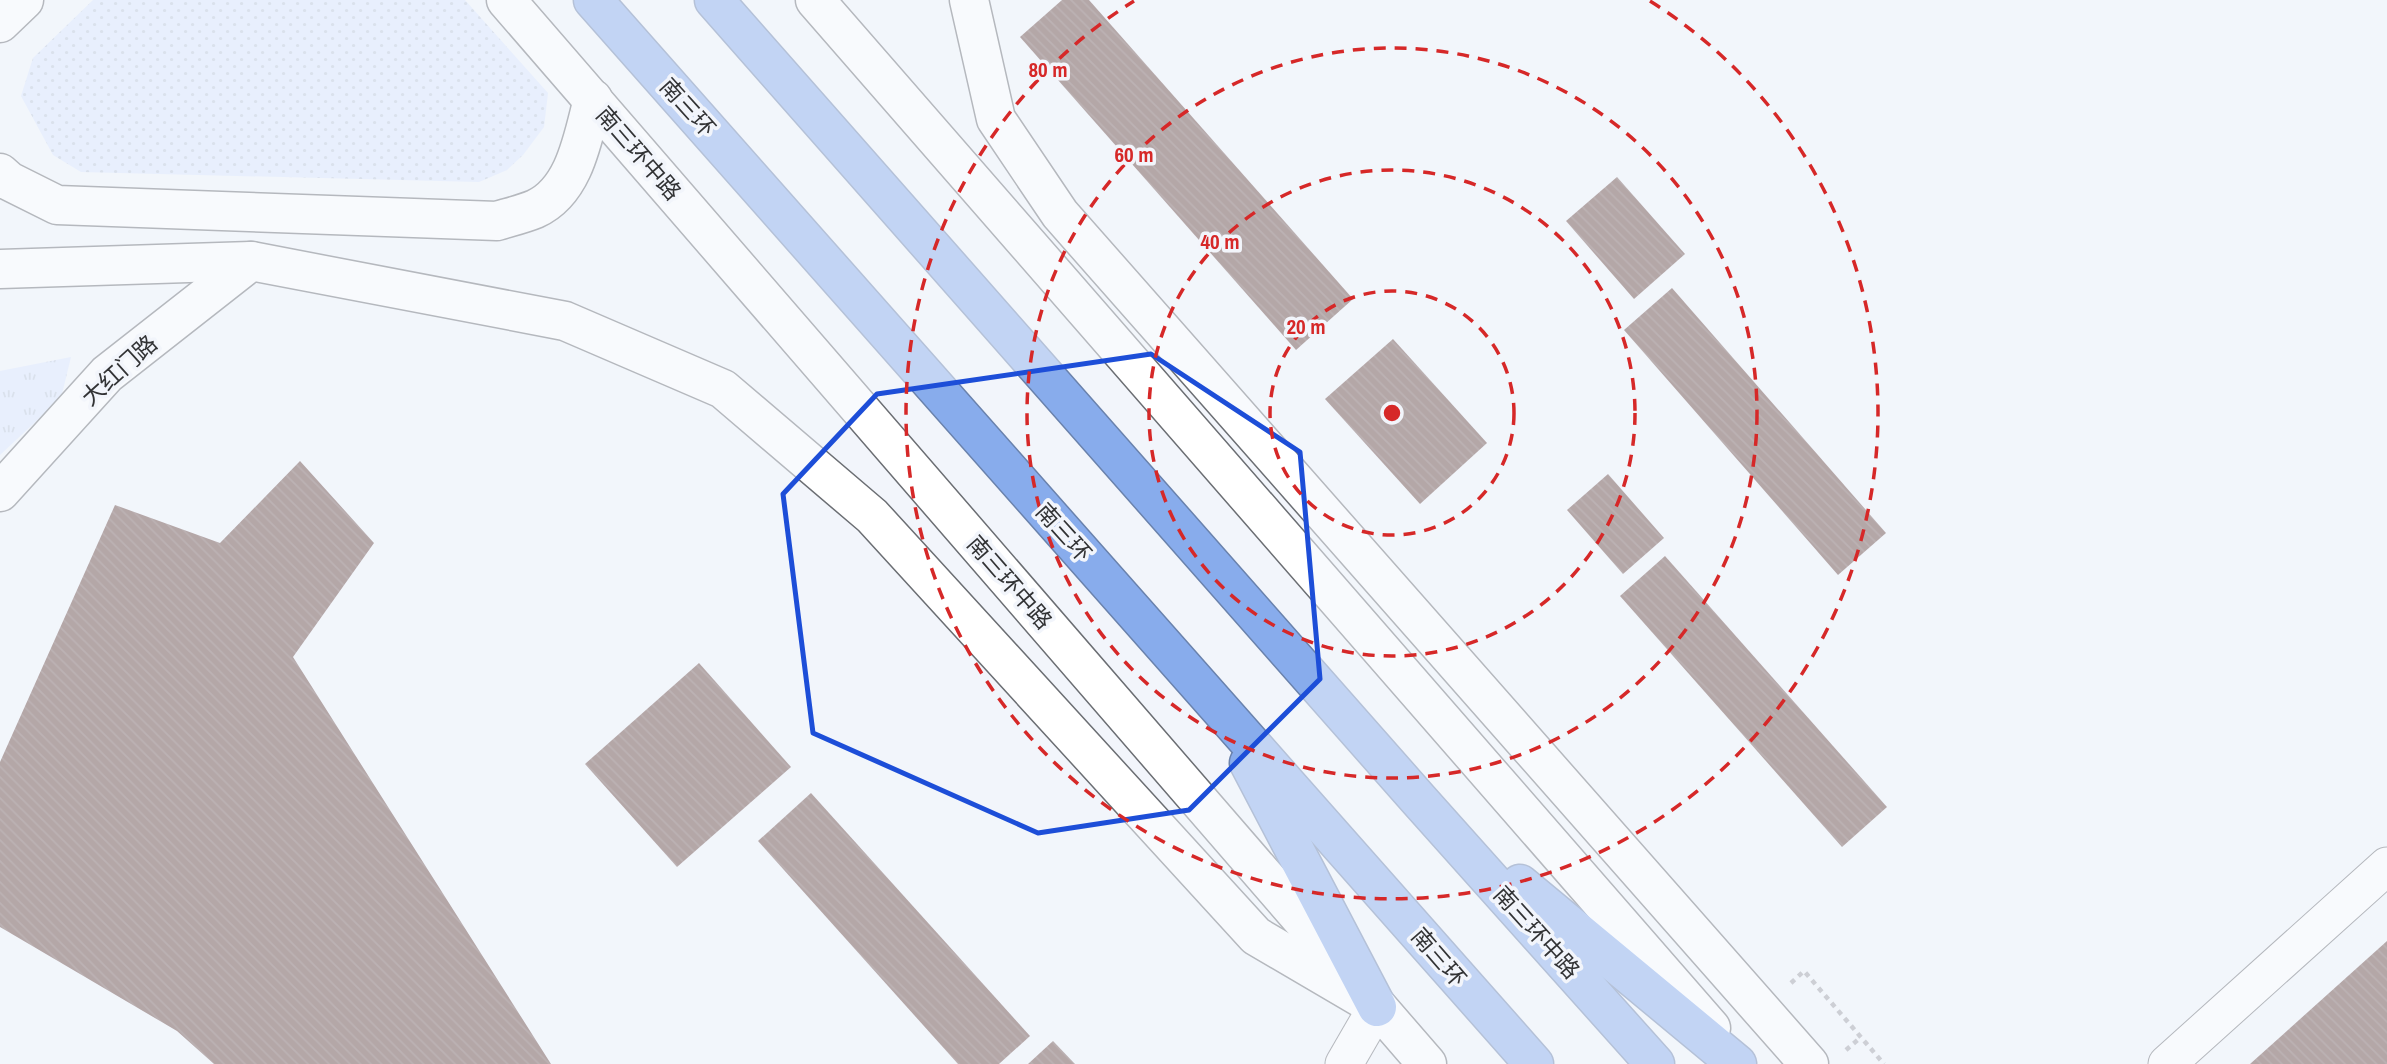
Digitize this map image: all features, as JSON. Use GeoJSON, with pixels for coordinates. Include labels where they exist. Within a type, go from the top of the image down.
{"type":"FeatureCollection","features":[{"type":"Feature","properties":{"kind":"highway","name":"南三环"},"geometry":{"type":"LineString","coordinates":[[593,0],[1534,1064]]}},
{"type":"Feature","properties":{"kind":"highway"},"geometry":{"type":"LineString","coordinates":[[714,0],[1419,800],[1740,1064]]}},
{"type":"Feature","properties":{"kind":"highway"},"geometry":{"type":"LineString","coordinates":[[1220,708],[1377,1007]]}},
{"type":"Feature","properties":{"kind":"highway","name":"南三环中路"},"geometry":{"type":"LineString","coordinates":[[1419,800],[1655,1064]]}},
{"type":"Feature","properties":{"kind":"street"},"geometry":{"type":"LineString","coordinates":[[0,23],[24,0]]}},
{"type":"Feature","properties":{"kind":"street","name":"南三环中路"},"geometry":{"type":"LineString","coordinates":[[506,0],[1427,1064]]}},
{"type":"Feature","properties":{"kind":"street"},"geometry":{"type":"LineString","coordinates":[[815,0],[1740,1064]]}},
{"type":"Feature","properties":{"kind":"street"},"geometry":{"type":"LineString","coordinates":[[969,0],[996,118],[1060,214],[1809,1064]]}},
{"type":"Feature","properties":{"kind":"street"},"geometry":{"type":"LineString","coordinates":[[0,173],[9,181],[57,205],[497,221],[537,208],[556,194],[577,159],[593,99]]}},
{"type":"Feature","properties":{"kind":"street"},"geometry":{"type":"LineString","coordinates":[[0,270],[251,261],[565,321],[723,389],[872,516],[1256,936],[1377,1007],[1344,1064]]}},
{"type":"Feature","properties":{"kind":"street","name":"大红门路"},"geometry":{"type":"LineString","coordinates":[[0,492],[107,374],[251,261]]}},
{"type":"Feature","properties":{"kind":"street"},"geometry":{"type":"LineString","coordinates":[[2167,1064],[2387,866]]}},
{"type":"Feature","properties":{"kind":"path"},"geometry":{"type":"LineString","coordinates":[[1804,971],[1884,1064]]}},
{"type":"Feature","properties":{"kind":"highlighted area"},"geometry":{"type":"Polygon","coordinates":[[[1151,354],[1300,452],[1320,679],[1189,810],[1038,833],[813,733],[783,494],[877,394],[1151,354]]]}},
{"type":"Feature","properties":{"kind":"green space"},"geometry":{"type":"Polygon","coordinates":[[[93,0],[465,0],[548,93],[544,127],[523,155],[507,170],[479,182],[81,172],[53,155],[21,96],[33,58],[93,0]]]}},
{"type":"Feature","properties":{"kind":"green space"},"geometry":{"type":"Polygon","coordinates":[[[71,357],[61,398],[0,455],[0,371],[71,357]]]}},
{"type":"Feature","properties":{"kind":"building"},"geometry":{"type":"Polygon","coordinates":[[[1062,0],[1089,0],[1353,299],[1296,350],[1020,37],[1062,0]]]}},
{"type":"Feature","properties":{"kind":"building"},"geometry":{"type":"Polygon","coordinates":[[[1617,177],[1685,254],[1634,299],[1566,221],[1617,177]]]}},
{"type":"Feature","properties":{"kind":"building"},"geometry":{"type":"Polygon","coordinates":[[[1672,288],[1886,533],[1838,575],[1624,330],[1672,288]]]}},
{"type":"Feature","properties":{"kind":"building"},"geometry":{"type":"Polygon","coordinates":[[[1393,339],[1487,443],[1420,504],[1325,399],[1393,339]]]}},
{"type":"Feature","properties":{"kind":"building"},"geometry":{"type":"Polygon","coordinates":[[[300,461],[374,543],[293,657],[551,1064],[214,1064],[177,1031],[0,927],[0,762],[115,505],[220,543],[300,461]]]}},
{"type":"Feature","properties":{"kind":"building"},"geometry":{"type":"Polygon","coordinates":[[[1608,474],[1664,538],[1623,574],[1567,510],[1608,474]]]}},
{"type":"Feature","properties":{"kind":"building"},"geometry":{"type":"Polygon","coordinates":[[[1665,556],[1887,807],[1842,847],[1620,596],[1665,556]]]}},
{"type":"Feature","properties":{"kind":"building"},"geometry":{"type":"Polygon","coordinates":[[[699,663],[791,767],[677,867],[585,764],[699,663]]]}},
{"type":"Feature","properties":{"kind":"building"},"geometry":{"type":"Polygon","coordinates":[[[811,793],[1030,1036],[999,1064],[958,1064],[758,841],[811,793]]]}},
{"type":"Feature","properties":{"kind":"building"},"geometry":{"type":"Polygon","coordinates":[[[2387,941],[2387,1064],[2250,1064],[2387,941]]]}},
{"type":"Feature","properties":{"kind":"building"},"geometry":{"type":"Polygon","coordinates":[[[1053,1041],[1075,1064],[1028,1064],[1053,1041]]]}}]}
